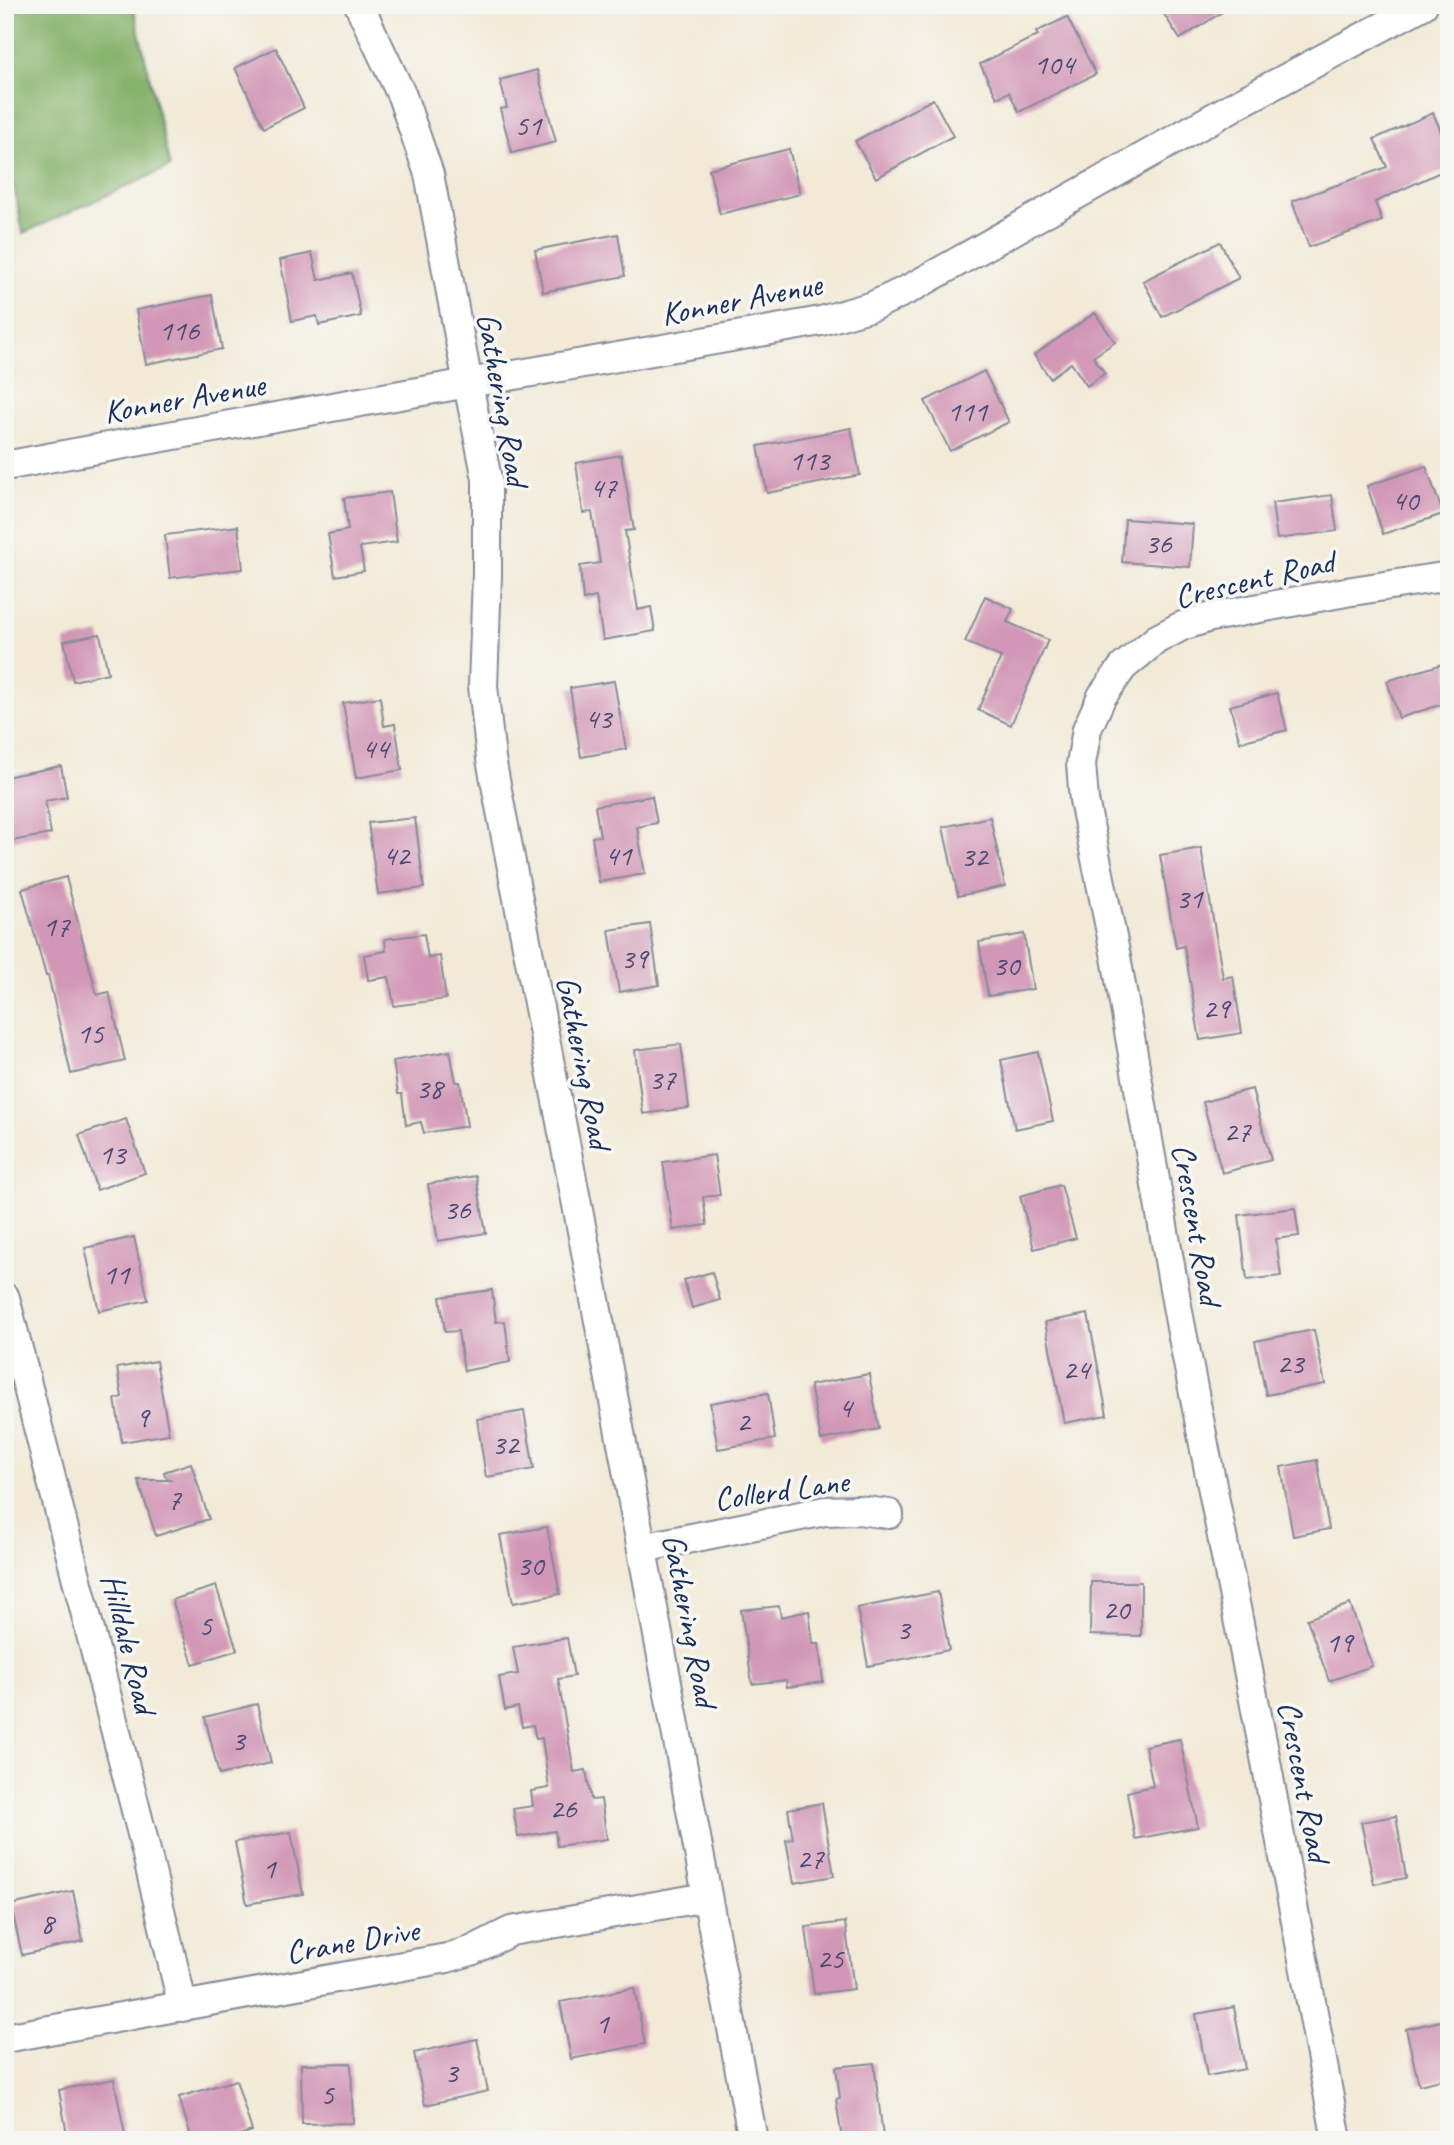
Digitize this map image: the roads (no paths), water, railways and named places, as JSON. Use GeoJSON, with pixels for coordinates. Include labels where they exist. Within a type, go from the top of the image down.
{"type":"FeatureCollection","features":[{"type":"Feature","properties":{"kind":"street","name":"Gathering Road"},"geometry":{"type":"LineString","coordinates":[[359,5],[402,96],[429,174],[487,479],[483,686],[491,759],[753,2140]]}},
{"type":"Feature","properties":{"kind":"street","name":"Konner Avenue"},"geometry":{"type":"LineString","coordinates":[[5,466],[206,428],[821,321],[873,306],[923,281],[1234,106],[1423,5]]}},
{"type":"Feature","properties":{"kind":"street","name":"Crescent Road"},"geometry":{"type":"LineString","coordinates":[[1337,2140],[1261,1732],[1179,1317],[1116,957],[1084,800],[1081,764],[1087,729],[1102,696],[1136,654],[1182,626],[1252,609],[1449,576]]}},
{"type":"Feature","properties":{"kind":"street","name":"Hilldale Road"},"geometry":{"type":"LineString","coordinates":[[5,1298],[142,1834],[183,2007]]}},
{"type":"Feature","properties":{"kind":"street","name":"Collerd Lane"},"geometry":{"type":"LineString","coordinates":[[642,1548],[825,1511],[858,1510],[889,1514]]}},
{"type":"Feature","properties":{"kind":"street","name":"Crane Drive"},"geometry":{"type":"LineString","coordinates":[[5,2038],[447,1958],[471,1951],[512,1931],[707,1897]]}}]}
